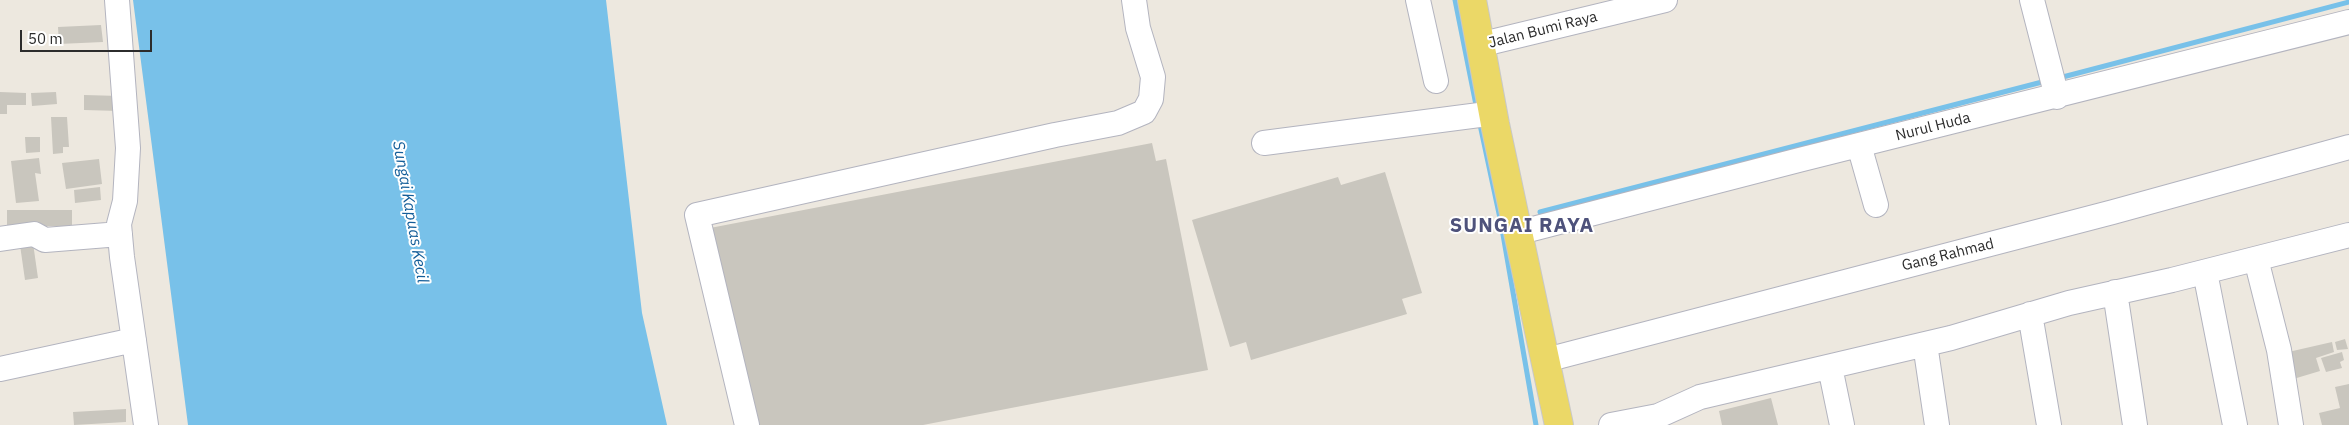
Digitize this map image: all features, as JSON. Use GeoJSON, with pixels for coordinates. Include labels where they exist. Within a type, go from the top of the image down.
{"type":"FeatureCollection","features":[{"type":"Feature","properties":{"kind":"main road"},"geometry":{"type":"LineString","coordinates":[[1472,0],[1517,233],[1559,425]]}},
{"type":"Feature","properties":{"kind":"street"},"geometry":{"type":"LineString","coordinates":[[117,0],[128,148],[125,202],[119,224],[146,425]]}},
{"type":"Feature","properties":{"kind":"street"},"geometry":{"type":"LineString","coordinates":[[747,425],[697,215],[1055,135],[1118,123],[1144,112],[1151,99],[1153,77],[1138,28],[1134,0]]}},
{"type":"Feature","properties":{"kind":"street"},"geometry":{"type":"LineString","coordinates":[[1418,0],[1436,81]]}},
{"type":"Feature","properties":{"kind":"street","name":"Jalan Bumi Raya"},"geometry":{"type":"LineString","coordinates":[[1480,45],[1665,0]]}},
{"type":"Feature","properties":{"kind":"street"},"geometry":{"type":"LineString","coordinates":[[2032,0],[2057,97]]}},
{"type":"Feature","properties":{"kind":"street","name":"Nurul Huda"},"geometry":{"type":"LineString","coordinates":[[1517,233],[2349,22]]}},
{"type":"Feature","properties":{"kind":"street"},"geometry":{"type":"LineString","coordinates":[[1264,143],[1487,114]]}},
{"type":"Feature","properties":{"kind":"street"},"geometry":{"type":"LineString","coordinates":[[1859,145],[1876,205]]}},
{"type":"Feature","properties":{"kind":"street","name":"Gang Rahmad"},"geometry":{"type":"LineString","coordinates":[[1546,360],[2104,214],[2349,147]]}},
{"type":"Feature","properties":{"kind":"street"},"geometry":{"type":"LineString","coordinates":[[0,239],[34,234],[45,240],[120,234]]}},
{"type":"Feature","properties":{"kind":"street"},"geometry":{"type":"LineString","coordinates":[[1611,425],[1658,416],[1700,397],[1925,344],[2115,292],[2205,272],[2349,235]]}},
{"type":"Feature","properties":{"kind":"street"},"geometry":{"type":"LineString","coordinates":[[2256,259],[2279,350],[2291,425]]}},
{"type":"Feature","properties":{"kind":"street"},"geometry":{"type":"LineString","coordinates":[[2205,272],[2235,425]]}},
{"type":"Feature","properties":{"kind":"street"},"geometry":{"type":"LineString","coordinates":[[2115,292],[2135,425]]}},
{"type":"Feature","properties":{"kind":"street"},"geometry":{"type":"LineString","coordinates":[[2030,314],[2048,425]]}},
{"type":"Feature","properties":{"kind":"street"},"geometry":{"type":"LineString","coordinates":[[0,368],[134,340]]}},
{"type":"Feature","properties":{"kind":"street"},"geometry":{"type":"LineString","coordinates":[[1925,344],[1937,425]]}},
{"type":"Feature","properties":{"kind":"street"},"geometry":{"type":"LineString","coordinates":[[1830,366],[1842,425]]}},
{"type":"Feature","properties":{"kind":"water","name":"Sungai Kapuas Kecil"},"geometry":{"type":"Polygon","coordinates":[[[133,0],[606,0],[642,313],[667,425],[188,425],[133,0]]]}},
{"type":"Feature","properties":{"kind":"building"},"geometry":{"type":"Polygon","coordinates":[[[101,25],[103,42],[59,44],[58,27],[101,25]]]}},
{"type":"Feature","properties":{"kind":"building"},"geometry":{"type":"Polygon","coordinates":[[[0,92],[26,93],[26,105],[7,105],[7,114],[0,114],[0,92]]]}},
{"type":"Feature","properties":{"kind":"building"},"geometry":{"type":"Polygon","coordinates":[[[56,92],[57,104],[32,106],[31,93],[56,92]]]}},
{"type":"Feature","properties":{"kind":"building"},"geometry":{"type":"Polygon","coordinates":[[[84,95],[120,96],[119,111],[84,110],[84,95]]]}},
{"type":"Feature","properties":{"kind":"building"},"geometry":{"type":"Polygon","coordinates":[[[51,117],[67,117],[69,147],[63,147],[63,153],[53,154],[51,117]]]}},
{"type":"Feature","properties":{"kind":"building"},"geometry":{"type":"Polygon","coordinates":[[[25,137],[40,137],[40,152],[26,153],[25,137]]]}},
{"type":"Feature","properties":{"kind":"building"},"geometry":{"type":"Polygon","coordinates":[[[1152,143],[1156,161],[1166,159],[1208,370],[923,425],[750,425],[710,228],[1152,143]]]}},
{"type":"Feature","properties":{"kind":"building"},"geometry":{"type":"Polygon","coordinates":[[[39,158],[41,174],[35,173],[39,201],[16,203],[11,161],[39,158]]]}},
{"type":"Feature","properties":{"kind":"building"},"geometry":{"type":"Polygon","coordinates":[[[99,159],[102,184],[66,189],[62,163],[99,159]]]}},
{"type":"Feature","properties":{"kind":"building"},"geometry":{"type":"Polygon","coordinates":[[[1385,172],[1422,293],[1402,299],[1407,314],[1251,360],[1246,342],[1230,347],[1192,220],[1338,177],[1341,185],[1385,172]]]}},
{"type":"Feature","properties":{"kind":"building"},"geometry":{"type":"Polygon","coordinates":[[[100,187],[101,200],[75,203],[74,190],[100,187]]]}},
{"type":"Feature","properties":{"kind":"building"},"geometry":{"type":"Polygon","coordinates":[[[7,210],[72,210],[72,226],[7,226],[7,210]]]}},
{"type":"Feature","properties":{"kind":"building"},"geometry":{"type":"Polygon","coordinates":[[[33,243],[38,278],[25,280],[20,245],[33,243]]]}},
{"type":"Feature","properties":{"kind":"building"},"geometry":{"type":"Polygon","coordinates":[[[2345,339],[2348,349],[2337,350],[2335,342],[2345,339]]]}},
{"type":"Feature","properties":{"kind":"building"},"geometry":{"type":"Polygon","coordinates":[[[2332,342],[2334,352],[2316,358],[2320,371],[2290,380],[2284,353],[2332,342]]]}},
{"type":"Feature","properties":{"kind":"building"},"geometry":{"type":"Polygon","coordinates":[[[2342,352],[2344,360],[2340,362],[2342,368],[2326,372],[2321,358],[2342,352]]]}},
{"type":"Feature","properties":{"kind":"building"},"geometry":{"type":"Polygon","coordinates":[[[2349,384],[2349,425],[2322,425],[2319,413],[2340,408],[2335,387],[2349,384]]]}},
{"type":"Feature","properties":{"kind":"building"},"geometry":{"type":"Polygon","coordinates":[[[1771,398],[1778,425],[1722,425],[1719,411],[1771,398]]]}},
{"type":"Feature","properties":{"kind":"building"},"geometry":{"type":"Polygon","coordinates":[[[126,409],[126,422],[74,425],[73,412],[126,409]]]}},
{"type":"Feature","properties":{"kind":"waterway"},"geometry":{"type":"LineString","coordinates":[[1455,0],[1477,110]]}},
{"type":"Feature","properties":{"kind":"waterway"},"geometry":{"type":"LineString","coordinates":[[2059,78],[2349,2]]}},
{"type":"Feature","properties":{"kind":"waterway"},"geometry":{"type":"LineString","coordinates":[[1540,212],[2046,81]]}},
{"type":"Feature","properties":{"kind":"waterway"},"geometry":{"type":"LineString","coordinates":[[1479,120],[1501,223],[1536,425]]}},
{"type":"Feature","properties":{"kind":"district","name":"SUNGAI RAYA"},"geometry":{"type":"Point","coordinates":[1522,226]}}]}
